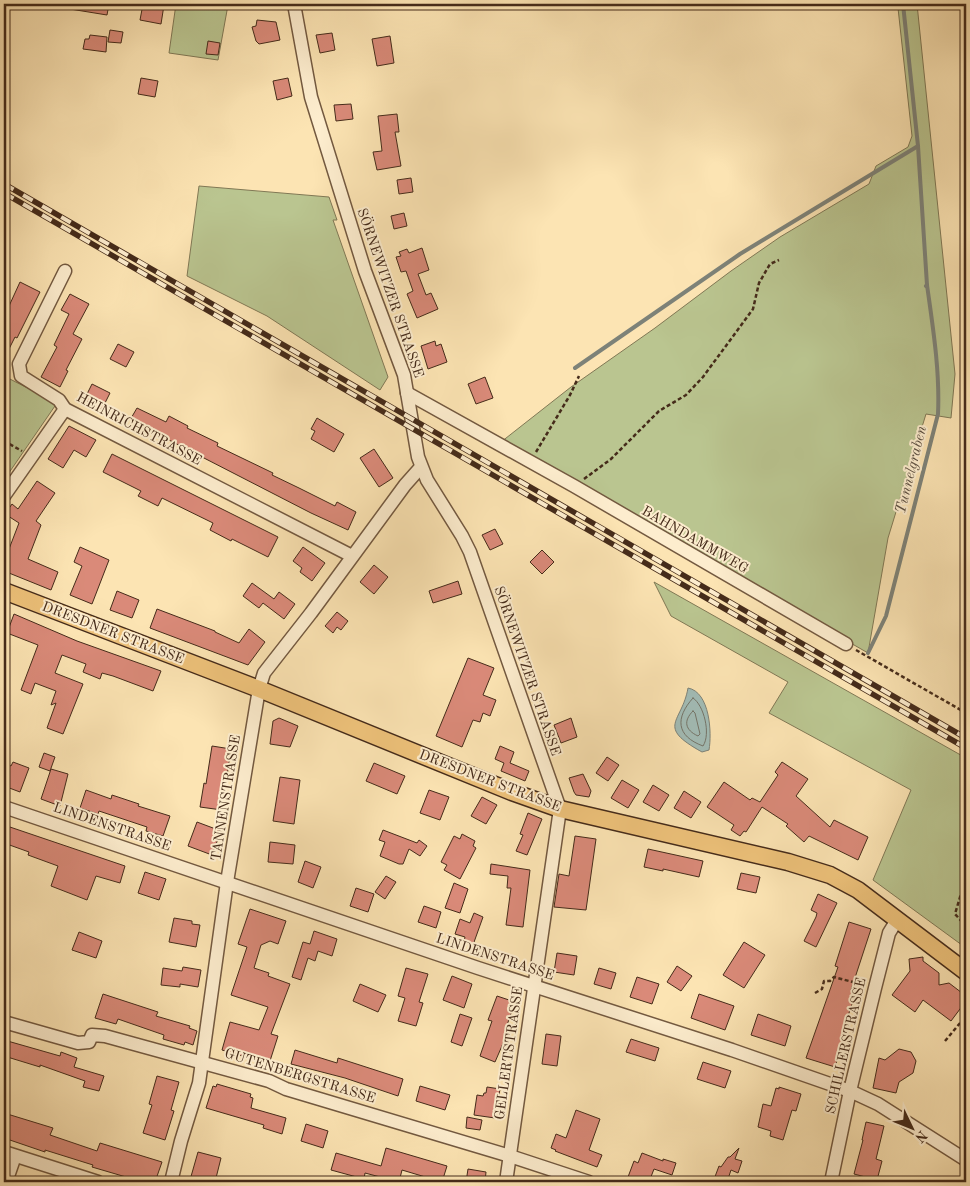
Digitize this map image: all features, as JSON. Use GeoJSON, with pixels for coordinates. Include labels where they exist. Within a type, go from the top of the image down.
{"type":"FeatureCollection","features":[{"type":"Feature","properties":{"kind":"main road","name":"DRESDNER STRASSE"},"geometry":{"type":"LineString","coordinates":[[4,591],[259,689],[512,792],[560,809],[816,870],[844,881],[966,972]]}},
{"type":"Feature","properties":{"kind":"street","name":"SÖRNEWITZER STRASSE"},"geometry":{"type":"LineString","coordinates":[[294,4],[311,97],[365,271],[404,375],[415,446],[421,468],[470,552],[560,809]]}},
{"type":"Feature","properties":{"kind":"street","name":"HEINRICHSTRASSE"},"geometry":{"type":"LineString","coordinates":[[65,270],[20,364],[21,376],[59,400],[65,409],[352,556]]}},
{"type":"Feature","properties":{"kind":"street","name":"BAHNDAMMWEG"},"geometry":{"type":"LineString","coordinates":[[408,393],[574,486],[846,644]]}},
{"type":"Feature","properties":{"kind":"street"},"geometry":{"type":"LineString","coordinates":[[4,496],[65,409]]}},
{"type":"Feature","properties":{"kind":"street","name":"TANNENSTRASSE"},"geometry":{"type":"LineString","coordinates":[[171,1182],[203,1063],[227,882],[259,689],[264,673],[405,485],[421,468]]}},
{"type":"Feature","properties":{"kind":"street","name":"LINDENSTRASSE"},"geometry":{"type":"LineString","coordinates":[[4,807],[850,1091],[878,1104],[966,1160]]}},
{"type":"Feature","properties":{"kind":"street","name":"GELLERTSTRASSE"},"geometry":{"type":"LineString","coordinates":[[506,1182],[560,809]]}},
{"type":"Feature","properties":{"kind":"street","name":"SCHILLERSTRASSE"},"geometry":{"type":"LineString","coordinates":[[831,1182],[850,1091],[875,988],[889,933],[897,920]]}},
{"type":"Feature","properties":{"kind":"street","name":"GUTENBERGSTRASSE"},"geometry":{"type":"LineString","coordinates":[[4,1022],[78,1043],[90,1042],[92,1034],[105,1036],[269,1082],[286,1089],[510,1156],[589,1182]]}},
{"type":"Feature","properties":{"kind":"street"},"geometry":{"type":"LineString","coordinates":[[6,1182],[10,1154],[98,1182]]}},
{"type":"Feature","properties":{"kind":"path"},"geometry":{"type":"LineString","coordinates":[[574,486],[611,459],[659,411],[686,394],[702,377],[753,309],[759,283],[770,264],[779,260]]}},
{"type":"Feature","properties":{"kind":"path"},"geometry":{"type":"LineString","coordinates":[[530,462],[570,395],[579,376]]}},
{"type":"Feature","properties":{"kind":"path"},"geometry":{"type":"LineString","coordinates":[[4,441],[32,455]]}},
{"type":"Feature","properties":{"kind":"path"},"geometry":{"type":"LineString","coordinates":[[846,644],[966,713]]}},
{"type":"Feature","properties":{"kind":"path"},"geometry":{"type":"LineString","coordinates":[[966,877],[955,914],[966,926]]}},
{"type":"Feature","properties":{"kind":"path"},"geometry":{"type":"LineString","coordinates":[[815,993],[822,989],[824,981],[830,981],[834,977],[875,988]]}},
{"type":"Feature","properties":{"kind":"path"},"geometry":{"type":"LineString","coordinates":[[945,1041],[966,1016]]}},
{"type":"Feature","properties":{"kind":"green space"},"geometry":{"type":"Polygon","coordinates":[[[176,4],[228,5],[218,60],[169,53],[176,4]]]}},
{"type":"Feature","properties":{"kind":"green space"},"geometry":{"type":"Polygon","coordinates":[[[895,4],[917,4],[955,374],[951,418],[926,414],[888,538],[868,653],[501,442],[571,387],[655,328],[731,271],[780,237],[869,184],[876,166],[908,147],[912,136],[898,8],[895,4]]]}},
{"type":"Feature","properties":{"kind":"green space"},"geometry":{"type":"Polygon","coordinates":[[[199,186],[329,197],[337,220],[333,220],[388,377],[380,390],[267,316],[187,276],[199,186]]]}},
{"type":"Feature","properties":{"kind":"green space"},"geometry":{"type":"Polygon","coordinates":[[[4,376],[57,403],[4,480],[4,376]]]}},
{"type":"Feature","properties":{"kind":"green space"},"geometry":{"type":"Polygon","coordinates":[[[654,582],[966,758],[966,948],[873,880],[911,790],[769,713],[788,682],[671,616],[654,582]]]}},
{"type":"Feature","properties":{"kind":"water"},"geometry":{"type":"Polygon","coordinates":[[[688,688],[695,691],[701,697],[708,714],[709,750],[702,752],[679,736],[675,730],[675,723],[688,688]]]}},
{"type":"Feature","properties":{"kind":"building"},"geometry":{"type":"Polygon","coordinates":[[[71,4],[109,4],[107,15],[70,9],[71,4]]]}},
{"type":"Feature","properties":{"kind":"building"},"geometry":{"type":"Polygon","coordinates":[[[143,4],[164,5],[161,24],[140,20],[143,4]]]}},
{"type":"Feature","properties":{"kind":"building"},"geometry":{"type":"Polygon","coordinates":[[[257,20],[276,22],[280,40],[259,44],[256,41],[252,27],[256,26],[257,20]]]}},
{"type":"Feature","properties":{"kind":"building"},"geometry":{"type":"Polygon","coordinates":[[[110,30],[123,32],[121,43],[108,42],[110,30]]]}},
{"type":"Feature","properties":{"kind":"building"},"geometry":{"type":"Polygon","coordinates":[[[332,33],[335,50],[320,53],[316,35],[332,33]]]}},
{"type":"Feature","properties":{"kind":"building"},"geometry":{"type":"Polygon","coordinates":[[[90,35],[107,37],[106,52],[83,49],[85,39],[89,39],[90,35]]]}},
{"type":"Feature","properties":{"kind":"building"},"geometry":{"type":"Polygon","coordinates":[[[390,36],[394,63],[377,66],[372,39],[390,36]]]}},
{"type":"Feature","properties":{"kind":"building"},"geometry":{"type":"Polygon","coordinates":[[[208,41],[220,43],[218,55],[206,54],[208,41]]]}},
{"type":"Feature","properties":{"kind":"building"},"geometry":{"type":"Polygon","coordinates":[[[141,78],[158,81],[155,97],[138,94],[141,78]]]}},
{"type":"Feature","properties":{"kind":"building"},"geometry":{"type":"Polygon","coordinates":[[[288,78],[292,96],[277,100],[273,81],[288,78]]]}},
{"type":"Feature","properties":{"kind":"building"},"geometry":{"type":"Polygon","coordinates":[[[351,104],[353,119],[336,121],[334,105],[351,104]]]}},
{"type":"Feature","properties":{"kind":"building"},"geometry":{"type":"Polygon","coordinates":[[[397,114],[399,132],[395,132],[401,166],[377,170],[373,152],[382,151],[378,116],[397,114]]]}},
{"type":"Feature","properties":{"kind":"building"},"geometry":{"type":"Polygon","coordinates":[[[411,178],[413,192],[399,194],[397,180],[411,178]]]}},
{"type":"Feature","properties":{"kind":"building"},"geometry":{"type":"Polygon","coordinates":[[[404,213],[407,226],[394,229],[391,216],[404,213]]]}},
{"type":"Feature","properties":{"kind":"building"},"geometry":{"type":"Polygon","coordinates":[[[422,248],[429,270],[418,274],[426,295],[431,293],[438,309],[417,318],[407,294],[413,291],[406,271],[401,272],[396,257],[401,256],[399,252],[407,249],[409,253],[422,248]]]}},
{"type":"Feature","properties":{"kind":"building"},"geometry":{"type":"Polygon","coordinates":[[[20,282],[40,292],[17,338],[15,337],[4,359],[4,317],[20,282]]]}},
{"type":"Feature","properties":{"kind":"building"},"geometry":{"type":"Polygon","coordinates":[[[70,294],[89,304],[73,334],[82,339],[66,370],[68,371],[60,387],[41,377],[57,347],[54,345],[69,314],[61,310],[70,294]]]}},
{"type":"Feature","properties":{"kind":"building"},"geometry":{"type":"Polygon","coordinates":[[[435,341],[436,346],[441,344],[447,362],[428,369],[421,346],[435,341]]]}},
{"type":"Feature","properties":{"kind":"building"},"geometry":{"type":"Polygon","coordinates":[[[118,344],[134,352],[126,367],[110,359],[118,344]]]}},
{"type":"Feature","properties":{"kind":"building"},"geometry":{"type":"Polygon","coordinates":[[[485,377],[493,398],[476,404],[468,384],[485,377]]]}},
{"type":"Feature","properties":{"kind":"building"},"geometry":{"type":"Polygon","coordinates":[[[92,384],[110,393],[102,409],[84,400],[92,384]]]}},
{"type":"Feature","properties":{"kind":"building"},"geometry":{"type":"Polygon","coordinates":[[[137,408],[166,422],[169,416],[188,426],[187,428],[218,443],[217,446],[273,473],[272,475],[335,506],[337,502],[356,512],[348,530],[130,420],[137,408]]]}},
{"type":"Feature","properties":{"kind":"building"},"geometry":{"type":"Polygon","coordinates":[[[317,418],[344,434],[334,452],[311,439],[315,431],[311,429],[317,418]]]}},
{"type":"Feature","properties":{"kind":"building"},"geometry":{"type":"Polygon","coordinates":[[[69,426],[96,440],[86,457],[74,450],[63,468],[48,459],[69,426]]]}},
{"type":"Feature","properties":{"kind":"building"},"geometry":{"type":"Polygon","coordinates":[[[374,449],[393,478],[379,487],[360,458],[374,449]]]}},
{"type":"Feature","properties":{"kind":"building"},"geometry":{"type":"Polygon","coordinates":[[[112,454],[278,537],[268,557],[210,530],[213,523],[162,498],[158,506],[138,496],[141,491],[103,472],[112,454]]]}},
{"type":"Feature","properties":{"kind":"building"},"geometry":{"type":"Polygon","coordinates":[[[37,481],[55,493],[36,521],[41,525],[28,559],[58,572],[51,590],[4,571],[4,545],[9,549],[19,523],[5,514],[12,504],[18,509],[37,481]]]}},
{"type":"Feature","properties":{"kind":"building"},"geometry":{"type":"Polygon","coordinates":[[[495,529],[503,544],[490,550],[482,535],[495,529]]]}},
{"type":"Feature","properties":{"kind":"building"},"geometry":{"type":"Polygon","coordinates":[[[80,547],[109,560],[92,604],[70,595],[82,566],[74,562],[80,547]]]}},
{"type":"Feature","properties":{"kind":"building"},"geometry":{"type":"Polygon","coordinates":[[[303,547],[325,563],[312,581],[300,572],[302,568],[293,561],[303,547]]]}},
{"type":"Feature","properties":{"kind":"building"},"geometry":{"type":"Polygon","coordinates":[[[542,550],[554,562],[542,574],[530,562],[542,550]]]}},
{"type":"Feature","properties":{"kind":"building"},"geometry":{"type":"Polygon","coordinates":[[[374,565],[388,577],[374,594],[360,582],[374,565]]]}},
{"type":"Feature","properties":{"kind":"building"},"geometry":{"type":"Polygon","coordinates":[[[458,581],[462,594],[433,603],[429,591],[458,581]]]}},
{"type":"Feature","properties":{"kind":"building"},"geometry":{"type":"Polygon","coordinates":[[[252,583],[274,599],[279,592],[295,604],[284,619],[263,603],[259,608],[243,596],[252,583]]]}},
{"type":"Feature","properties":{"kind":"building"},"geometry":{"type":"Polygon","coordinates":[[[117,591],[139,600],[132,618],[110,610],[117,591]]]}},
{"type":"Feature","properties":{"kind":"building"},"geometry":{"type":"Polygon","coordinates":[[[157,609],[215,631],[239,643],[249,629],[265,642],[248,665],[150,628],[157,609]]]}},
{"type":"Feature","properties":{"kind":"building"},"geometry":{"type":"Polygon","coordinates":[[[337,612],[348,621],[341,630],[337,627],[333,633],[325,626],[337,612]]]}},
{"type":"Feature","properties":{"kind":"building"},"geometry":{"type":"Polygon","coordinates":[[[14,614],[77,641],[161,671],[153,691],[102,673],[100,679],[83,672],[86,664],[62,655],[55,673],[83,684],[63,734],[47,728],[56,703],[51,705],[56,691],[35,683],[31,694],[21,690],[38,645],[7,633],[14,614]]]}},
{"type":"Feature","properties":{"kind":"building"},"geometry":{"type":"Polygon","coordinates":[[[468,658],[494,668],[483,695],[496,700],[490,716],[483,713],[480,722],[473,720],[462,747],[436,736],[468,658]]]}},
{"type":"Feature","properties":{"kind":"building"},"geometry":{"type":"Polygon","coordinates":[[[279,718],[298,726],[290,747],[270,744],[273,721],[279,718]]]}},
{"type":"Feature","properties":{"kind":"building"},"geometry":{"type":"Polygon","coordinates":[[[571,718],[577,737],[561,743],[554,725],[571,718]]]}},
{"type":"Feature","properties":{"kind":"building"},"geometry":{"type":"Polygon","coordinates":[[[212,746],[231,749],[222,810],[200,807],[212,746]]]}},
{"type":"Feature","properties":{"kind":"building"},"geometry":{"type":"Polygon","coordinates":[[[500,746],[514,752],[510,763],[529,771],[525,781],[501,771],[504,763],[495,759],[500,746]]]}},
{"type":"Feature","properties":{"kind":"building"},"geometry":{"type":"Polygon","coordinates":[[[44,753],[55,757],[50,771],[39,767],[44,753]]]}},
{"type":"Feature","properties":{"kind":"building"},"geometry":{"type":"Polygon","coordinates":[[[607,757],[619,765],[608,781],[596,773],[607,757]]]}},
{"type":"Feature","properties":{"kind":"building"},"geometry":{"type":"Polygon","coordinates":[[[13,762],[29,768],[20,792],[4,786],[4,763],[11,766],[13,762]]]}},
{"type":"Feature","properties":{"kind":"building"},"geometry":{"type":"Polygon","coordinates":[[[782,762],[808,779],[796,796],[830,827],[834,820],[868,837],[858,860],[809,836],[804,842],[786,826],[788,824],[762,807],[746,832],[744,831],[740,836],[731,830],[734,825],[707,807],[724,782],[750,800],[752,798],[760,802],[778,775],[775,772],[782,762]]]}},
{"type":"Feature","properties":{"kind":"building"},"geometry":{"type":"Polygon","coordinates":[[[374,763],[405,776],[397,794],[366,781],[374,763]]]}},
{"type":"Feature","properties":{"kind":"building"},"geometry":{"type":"Polygon","coordinates":[[[51,769],[68,774],[60,806],[41,799],[51,769]]]}},
{"type":"Feature","properties":{"kind":"building"},"geometry":{"type":"Polygon","coordinates":[[[583,774],[591,791],[589,797],[576,795],[569,778],[583,774]]]}},
{"type":"Feature","properties":{"kind":"building"},"geometry":{"type":"Polygon","coordinates":[[[280,777],[300,780],[294,824],[273,821],[280,777]]]}},
{"type":"Feature","properties":{"kind":"building"},"geometry":{"type":"Polygon","coordinates":[[[622,780],[639,790],[628,808],[611,798],[622,780]]]}},
{"type":"Feature","properties":{"kind":"building"},"geometry":{"type":"Polygon","coordinates":[[[653,785],[669,795],[659,811],[643,802],[653,785]]]}},
{"type":"Feature","properties":{"kind":"building"},"geometry":{"type":"Polygon","coordinates":[[[86,790],[111,799],[112,795],[170,816],[163,836],[146,831],[147,827],[99,811],[98,814],[80,808],[86,790]]]}},
{"type":"Feature","properties":{"kind":"building"},"geometry":{"type":"Polygon","coordinates":[[[429,790],[449,797],[440,820],[420,813],[429,790]]]}},
{"type":"Feature","properties":{"kind":"building"},"geometry":{"type":"Polygon","coordinates":[[[684,791],[701,802],[691,818],[674,808],[684,791]]]}},
{"type":"Feature","properties":{"kind":"building"},"geometry":{"type":"Polygon","coordinates":[[[482,797],[497,805],[486,824],[471,816],[482,797]]]}},
{"type":"Feature","properties":{"kind":"building"},"geometry":{"type":"Polygon","coordinates":[[[528,813],[542,819],[527,855],[516,851],[523,835],[520,834],[528,813]]]}},
{"type":"Feature","properties":{"kind":"building"},"geometry":{"type":"Polygon","coordinates":[[[197,822],[221,831],[212,855],[188,846],[197,822]]]}},
{"type":"Feature","properties":{"kind":"building"},"geometry":{"type":"Polygon","coordinates":[[[4,825],[125,866],[120,883],[96,876],[87,900],[51,886],[58,866],[28,855],[29,852],[4,843],[4,825]]]}},
{"type":"Feature","properties":{"kind":"building"},"geometry":{"type":"Polygon","coordinates":[[[383,830],[417,843],[419,840],[427,846],[420,856],[409,849],[403,864],[399,864],[380,856],[385,842],[379,840],[383,830]]]}},
{"type":"Feature","properties":{"kind":"building"},"geometry":{"type":"Polygon","coordinates":[[[462,834],[475,841],[473,846],[476,848],[460,879],[444,870],[447,865],[441,862],[454,836],[460,839],[462,834]]]}},
{"type":"Feature","properties":{"kind":"building"},"geometry":{"type":"Polygon","coordinates":[[[575,836],[596,839],[586,910],[554,907],[559,874],[569,876],[575,836]]]}},
{"type":"Feature","properties":{"kind":"building"},"geometry":{"type":"Polygon","coordinates":[[[270,842],[295,845],[293,864],[268,862],[270,842]]]}},
{"type":"Feature","properties":{"kind":"building"},"geometry":{"type":"Polygon","coordinates":[[[648,849],[703,861],[699,877],[644,867],[648,849]]]}},
{"type":"Feature","properties":{"kind":"building"},"geometry":{"type":"Polygon","coordinates":[[[305,861],[321,867],[313,888],[298,882],[305,861]]]}},
{"type":"Feature","properties":{"kind":"building"},"geometry":{"type":"Polygon","coordinates":[[[491,864],[530,870],[523,927],[506,925],[511,888],[507,888],[508,876],[490,874],[491,864]]]}},
{"type":"Feature","properties":{"kind":"building"},"geometry":{"type":"Polygon","coordinates":[[[145,872],[166,879],[159,900],[138,893],[145,872]]]}},
{"type":"Feature","properties":{"kind":"building"},"geometry":{"type":"Polygon","coordinates":[[[741,873],[760,877],[756,893],[737,889],[741,873]]]}},
{"type":"Feature","properties":{"kind":"building"},"geometry":{"type":"Polygon","coordinates":[[[386,876],[396,882],[385,899],[375,892],[386,876]]]}},
{"type":"Feature","properties":{"kind":"building"},"geometry":{"type":"Polygon","coordinates":[[[454,883],[468,889],[460,913],[445,908],[454,883]]]}},
{"type":"Feature","properties":{"kind":"building"},"geometry":{"type":"Polygon","coordinates":[[[356,888],[374,894],[368,912],[350,906],[356,888]]]}},
{"type":"Feature","properties":{"kind":"building"},"geometry":{"type":"Polygon","coordinates":[[[818,894],[837,903],[816,947],[804,941],[816,917],[817,913],[811,910],[818,894]]]}},
{"type":"Feature","properties":{"kind":"building"},"geometry":{"type":"Polygon","coordinates":[[[424,906],[441,912],[436,928],[418,922],[424,906]]]}},
{"type":"Feature","properties":{"kind":"building"},"geometry":{"type":"Polygon","coordinates":[[[250,909],[286,921],[278,944],[270,941],[261,945],[254,968],[269,973],[268,976],[290,984],[271,1034],[278,1036],[269,1064],[222,1050],[230,1022],[259,1030],[268,1007],[231,995],[247,947],[238,944],[250,909]]]}},
{"type":"Feature","properties":{"kind":"building"},"geometry":{"type":"Polygon","coordinates":[[[474,913],[483,917],[473,945],[464,941],[465,937],[455,934],[460,919],[470,923],[474,913]]]}},
{"type":"Feature","properties":{"kind":"building"},"geometry":{"type":"Polygon","coordinates":[[[174,918],[192,921],[192,924],[200,925],[196,947],[169,942],[174,918]]]}},
{"type":"Feature","properties":{"kind":"building"},"geometry":{"type":"Polygon","coordinates":[[[849,922],[871,929],[851,990],[856,992],[841,1037],[844,1038],[835,1067],[806,1058],[838,967],[835,966],[849,922]]]}},
{"type":"Feature","properties":{"kind":"building"},"geometry":{"type":"Polygon","coordinates":[[[314,931],[337,939],[332,956],[318,951],[315,961],[308,958],[301,980],[292,977],[303,942],[310,944],[314,931]]]}},
{"type":"Feature","properties":{"kind":"building"},"geometry":{"type":"Polygon","coordinates":[[[79,932],[102,941],[96,958],[72,950],[79,932]]]}},
{"type":"Feature","properties":{"kind":"building"},"geometry":{"type":"Polygon","coordinates":[[[744,942],[765,955],[744,988],[723,975],[744,942]]]}},
{"type":"Feature","properties":{"kind":"building"},"geometry":{"type":"Polygon","coordinates":[[[557,953],[577,956],[574,975],[554,972],[557,953]]]}},
{"type":"Feature","properties":{"kind":"building"},"geometry":{"type":"Polygon","coordinates":[[[923,957],[923,961],[939,973],[939,985],[949,983],[966,996],[966,1001],[951,1021],[923,1000],[915,1012],[892,995],[910,971],[909,959],[923,957]]]}},
{"type":"Feature","properties":{"kind":"building"},"geometry":{"type":"Polygon","coordinates":[[[677,966],[692,976],[681,991],[667,982],[677,966]]]}},
{"type":"Feature","properties":{"kind":"building"},"geometry":{"type":"Polygon","coordinates":[[[183,967],[201,970],[198,987],[180,984],[180,987],[161,985],[163,968],[182,971],[183,967]]]}},
{"type":"Feature","properties":{"kind":"building"},"geometry":{"type":"Polygon","coordinates":[[[406,968],[428,974],[419,1002],[423,1003],[416,1026],[398,1021],[405,998],[398,996],[406,968]]]}},
{"type":"Feature","properties":{"kind":"building"},"geometry":{"type":"Polygon","coordinates":[[[599,968],[616,973],[611,989],[594,984],[599,968]]]}},
{"type":"Feature","properties":{"kind":"building"},"geometry":{"type":"Polygon","coordinates":[[[452,976],[472,984],[464,1008],[443,1000],[452,976]]]}},
{"type":"Feature","properties":{"kind":"building"},"geometry":{"type":"Polygon","coordinates":[[[637,977],[659,984],[652,1004],[630,997],[637,977]]]}},
{"type":"Feature","properties":{"kind":"building"},"geometry":{"type":"Polygon","coordinates":[[[360,984],[386,995],[378,1012],[353,1001],[360,984]]]}},
{"type":"Feature","properties":{"kind":"building"},"geometry":{"type":"Polygon","coordinates":[[[103,994],[158,1012],[156,1016],[190,1026],[189,1028],[197,1031],[193,1045],[185,1042],[184,1045],[163,1039],[164,1035],[118,1019],[116,1024],[95,1018],[103,994]]]}},
{"type":"Feature","properties":{"kind":"building"},"geometry":{"type":"Polygon","coordinates":[[[699,994],[734,1006],[725,1030],[691,1018],[699,994]]]}},
{"type":"Feature","properties":{"kind":"building"},"geometry":{"type":"Polygon","coordinates":[[[497,996],[515,1002],[505,1031],[508,1032],[495,1062],[480,1056],[492,1021],[488,1020],[497,996]]]}},
{"type":"Feature","properties":{"kind":"building"},"geometry":{"type":"Polygon","coordinates":[[[460,1014],[472,1018],[462,1046],[451,1042],[460,1014]]]}},
{"type":"Feature","properties":{"kind":"building"},"geometry":{"type":"Polygon","coordinates":[[[758,1014],[791,1026],[785,1046],[751,1035],[758,1014]]]}},
{"type":"Feature","properties":{"kind":"building"},"geometry":{"type":"Polygon","coordinates":[[[546,1034],[561,1036],[557,1066],[542,1064],[546,1034]]]}},
{"type":"Feature","properties":{"kind":"building"},"geometry":{"type":"Polygon","coordinates":[[[631,1039],[659,1048],[655,1061],[626,1052],[631,1039]]]}},
{"type":"Feature","properties":{"kind":"building"},"geometry":{"type":"Polygon","coordinates":[[[4,1040],[60,1056],[61,1052],[77,1058],[74,1067],[104,1076],[99,1091],[83,1087],[85,1081],[40,1065],[40,1067],[4,1056],[4,1040]]]}},
{"type":"Feature","properties":{"kind":"building"},"geometry":{"type":"Polygon","coordinates":[[[899,1049],[911,1052],[916,1061],[913,1073],[899,1082],[896,1093],[873,1088],[879,1058],[885,1060],[899,1049]]]}},
{"type":"Feature","properties":{"kind":"building"},"geometry":{"type":"Polygon","coordinates":[[[295,1050],[337,1063],[338,1058],[403,1079],[398,1096],[345,1078],[291,1064],[295,1050]]]}},
{"type":"Feature","properties":{"kind":"building"},"geometry":{"type":"Polygon","coordinates":[[[703,1062],[731,1071],[725,1088],[697,1079],[703,1062]]]}},
{"type":"Feature","properties":{"kind":"building"},"geometry":{"type":"Polygon","coordinates":[[[157,1076],[179,1082],[171,1110],[174,1111],[165,1140],[143,1133],[152,1105],[149,1104],[157,1076]]]}},
{"type":"Feature","properties":{"kind":"building"},"geometry":{"type":"Polygon","coordinates":[[[217,1084],[251,1094],[250,1097],[253,1098],[251,1108],[286,1118],[282,1134],[263,1128],[264,1125],[206,1108],[213,1086],[216,1087],[217,1084]]]}},
{"type":"Feature","properties":{"kind":"building"},"geometry":{"type":"Polygon","coordinates":[[[420,1086],[450,1095],[445,1110],[416,1101],[420,1086]]]}},
{"type":"Feature","properties":{"kind":"building"},"geometry":{"type":"Polygon","coordinates":[[[487,1087],[500,1089],[495,1118],[474,1115],[477,1095],[483,1096],[486,1093],[487,1087]]]}},
{"type":"Feature","properties":{"kind":"building"},"geometry":{"type":"Polygon","coordinates":[[[779,1087],[801,1094],[796,1111],[792,1110],[783,1140],[770,1136],[771,1131],[758,1127],[763,1104],[771,1106],[776,1088],[779,1089],[779,1087]]]}},
{"type":"Feature","properties":{"kind":"building"},"geometry":{"type":"Polygon","coordinates":[[[576,1110],[600,1119],[589,1150],[602,1155],[597,1167],[551,1148],[556,1134],[566,1138],[576,1110]]]}},
{"type":"Feature","properties":{"kind":"building"},"geometry":{"type":"Polygon","coordinates":[[[4,1113],[53,1128],[50,1135],[97,1151],[100,1143],[162,1162],[155,1182],[131,1182],[125,1180],[126,1177],[92,1167],[93,1165],[4,1138],[4,1113]]]}},
{"type":"Feature","properties":{"kind":"building"},"geometry":{"type":"Polygon","coordinates":[[[467,1117],[482,1120],[480,1130],[466,1128],[467,1117]]]}},
{"type":"Feature","properties":{"kind":"building"},"geometry":{"type":"Polygon","coordinates":[[[866,1122],[884,1126],[876,1159],[882,1161],[877,1180],[854,1174],[866,1122]]]}},
{"type":"Feature","properties":{"kind":"building"},"geometry":{"type":"Polygon","coordinates":[[[306,1124],[328,1131],[323,1148],[301,1141],[306,1124]]]}},
{"type":"Feature","properties":{"kind":"building"},"geometry":{"type":"Polygon","coordinates":[[[386,1148],[447,1166],[442,1182],[402,1170],[399,1182],[365,1173],[364,1179],[331,1170],[336,1153],[381,1166],[386,1148]]]}},
{"type":"Feature","properties":{"kind":"building"},"geometry":{"type":"Polygon","coordinates":[[[739,1148],[735,1159],[742,1161],[738,1173],[731,1170],[727,1182],[713,1182],[719,1166],[721,1167],[728,1157],[739,1148]]]}},
{"type":"Feature","properties":{"kind":"building"},"geometry":{"type":"Polygon","coordinates":[[[198,1152],[221,1158],[215,1182],[190,1180],[198,1152]]]}},
{"type":"Feature","properties":{"kind":"building"},"geometry":{"type":"Polygon","coordinates":[[[642,1153],[663,1161],[663,1159],[676,1163],[672,1175],[654,1169],[649,1182],[628,1177],[634,1161],[638,1163],[642,1153]]]}},
{"type":"Feature","properties":{"kind":"building"},"geometry":{"type":"Polygon","coordinates":[[[468,1169],[486,1172],[485,1182],[466,1182],[468,1169]]]}},
{"type":"Feature","properties":{"kind":"waterway"},"geometry":{"type":"LineString","coordinates":[[903,4],[918,146],[927,285]]}},
{"type":"Feature","properties":{"kind":"waterway"},"geometry":{"type":"LineString","coordinates":[[575,368],[740,254],[918,146]]}},
{"type":"Feature","properties":{"kind":"waterway","name":"Tunnelgraben"},"geometry":{"type":"LineString","coordinates":[[868,653],[886,616],[938,414],[936,350],[926,286]]}},
{"type":"Feature","properties":{"kind":"railway"},"geometry":{"type":"LineString","coordinates":[[4,184],[966,738]]}},
{"type":"Feature","properties":{"kind":"railway"},"geometry":{"type":"LineString","coordinates":[[4,193],[966,748]]}}]}
